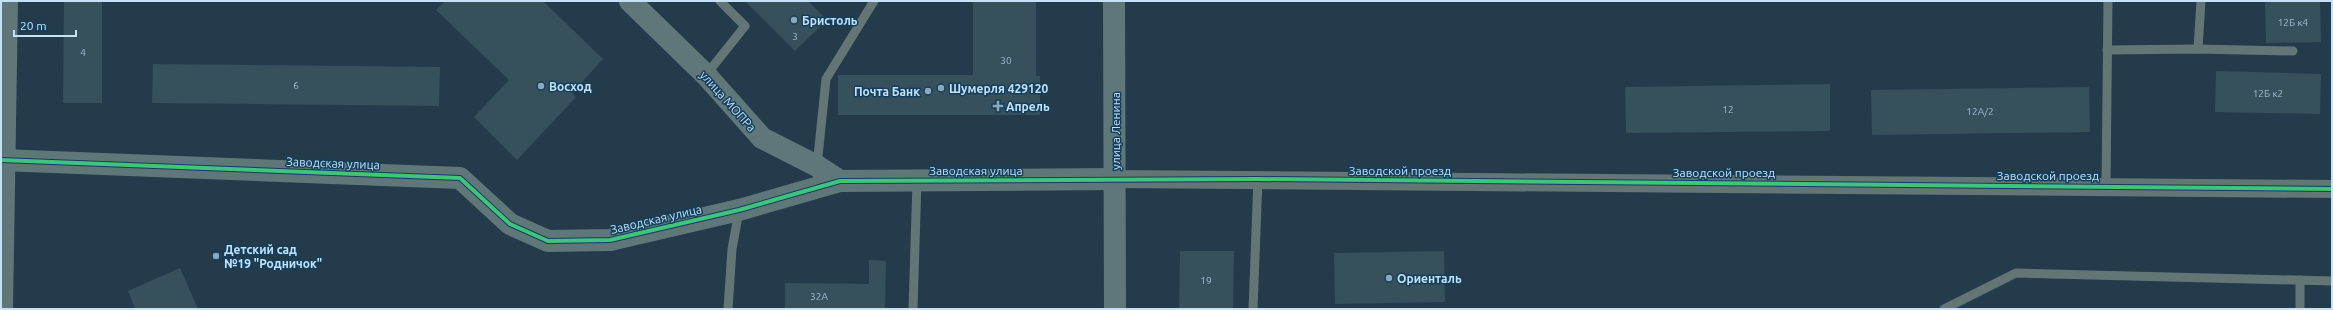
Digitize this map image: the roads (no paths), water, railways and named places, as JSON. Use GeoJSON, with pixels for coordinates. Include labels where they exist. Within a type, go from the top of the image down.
{"type":"FeatureCollection","features":[{"type":"Feature","properties":{"kind":"street"},"geometry":{"type":"LineString","coordinates":[[2,309],[3,160],[7,1]]}},
{"type":"Feature","properties":{"kind":"street","name":"улица МОПРа"},"geometry":{"type":"LineString","coordinates":[[630,1],[706,75],[762,138],[817,166],[840,181]]}},
{"type":"Feature","properties":{"kind":"street","name":"улица Ленина"},"geometry":{"type":"LineString","coordinates":[[1114,1],[1115,309]]}},
{"type":"Feature","properties":{"kind":"street","name":"Заводская улица"},"geometry":{"type":"LineString","coordinates":[[3,160],[460,178],[510,224],[548,240],[610,240],[739,210],[840,181],[1115,179]]}},
{"type":"Feature","properties":{"kind":"street","name":"Заводской проезд"},"geometry":{"type":"LineString","coordinates":[[1115,179],[2332,189]]}},
{"type":"Feature","properties":{"kind":"lane"},"geometry":{"type":"LineString","coordinates":[[706,75],[745,26],[720,1]]}},
{"type":"Feature","properties":{"kind":"lane"},"geometry":{"type":"LineString","coordinates":[[817,166],[826,79],[874,1]]}},
{"type":"Feature","properties":{"kind":"lane"},"geometry":{"type":"LineString","coordinates":[[2106,186],[2108,1]]}},
{"type":"Feature","properties":{"kind":"lane"},"geometry":{"type":"LineString","coordinates":[[2198,48],[2202,1]]}},
{"type":"Feature","properties":{"kind":"lane"},"geometry":{"type":"LineString","coordinates":[[2107,50],[2198,48],[2293,51]]}},
{"type":"Feature","properties":{"kind":"lane"},"geometry":{"type":"LineString","coordinates":[[1253,309],[1258,179]]}},
{"type":"Feature","properties":{"kind":"lane"},"geometry":{"type":"LineString","coordinates":[[913,309],[917,181]]}},
{"type":"Feature","properties":{"kind":"lane"},"geometry":{"type":"LineString","coordinates":[[728,309],[732,249],[739,210]]}},
{"type":"Feature","properties":{"kind":"lane"},"geometry":{"type":"LineString","coordinates":[[1944,309],[2016,273],[2332,281]]}},
{"type":"Feature","properties":{"kind":"lane"},"geometry":{"type":"LineString","coordinates":[[2300,280],[2300,309]]}},
{"type":"Feature","properties":{"kind":"place","name":"Бристоль"},"geometry":{"type":"Point","coordinates":[794,20]}},
{"type":"Feature","properties":{"kind":"place","name":"Восход"},"geometry":{"type":"Point","coordinates":[541,86]}},
{"type":"Feature","properties":{"kind":"place","name":"Шумерля 429120"},"geometry":{"type":"Point","coordinates":[941,88]}},
{"type":"Feature","properties":{"kind":"place","name":"Почта Банк"},"geometry":{"type":"Point","coordinates":[928,91]}},
{"type":"Feature","properties":{"kind":"place","name":"Апрель"},"geometry":{"type":"Point","coordinates":[998,106]}},
{"type":"Feature","properties":{"kind":"place","name":"Детский сад №19 \"Родничок\""},"geometry":{"type":"Point","coordinates":[216,256]}},
{"type":"Feature","properties":{"kind":"place","name":"Ориенталь"},"geometry":{"type":"Point","coordinates":[1389,278]}}]}
